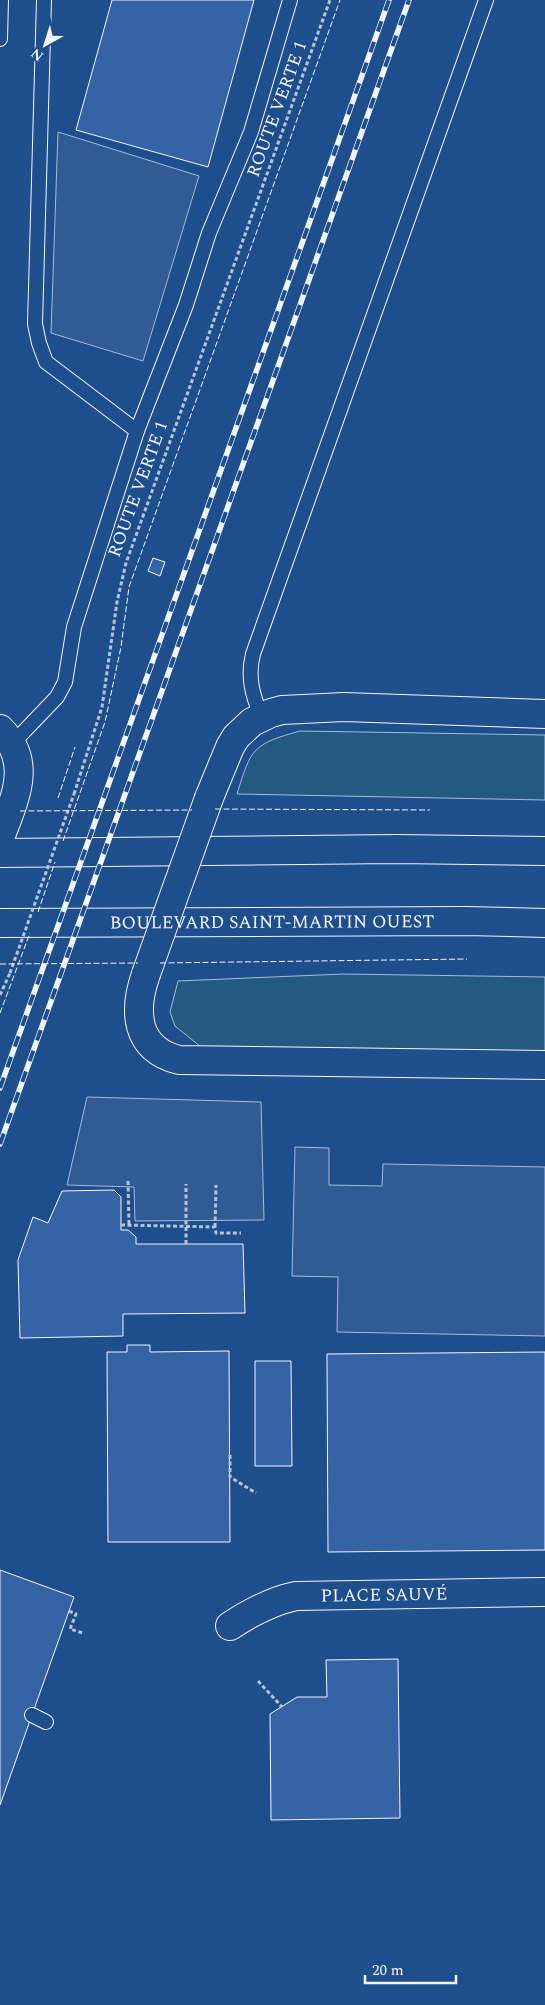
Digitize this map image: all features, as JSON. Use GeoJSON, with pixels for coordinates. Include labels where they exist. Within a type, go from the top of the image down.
{"type":"FeatureCollection","features":[{"type":"Feature","properties":{"kind":"main road"},"geometry":{"type":"LineString","coordinates":[[545,714],[344,707],[282,710],[252,722],[230,747],[209,798],[146,974],[138,1005],[143,1032],[154,1047],[162,1053],[179,1060],[545,1065]]}},
{"type":"Feature","properties":{"kind":"main road"},"geometry":{"type":"LineString","coordinates":[[0,838],[14,800],[20,769],[6,737]]}},
{"type":"Feature","properties":{"kind":"main road"},"geometry":{"type":"LineString","coordinates":[[0,853],[396,849],[545,851]]}},
{"type":"Feature","properties":{"kind":"main road","name":"BOULEVARD SAINT-MARTIN OUEST"},"geometry":{"type":"LineString","coordinates":[[0,923],[448,921],[545,923]]}},
{"type":"Feature","properties":{"kind":"main road","name":"PLACE SAUVÉ"},"geometry":{"type":"LineString","coordinates":[[230,1626],[262,1607],[296,1596],[545,1592]]}},
{"type":"Feature","properties":{"kind":"lane"},"geometry":{"type":"LineString","coordinates":[[0,40],[1,0]]}},
{"type":"Feature","properties":{"kind":"lane"},"geometry":{"type":"LineString","coordinates":[[44,0],[35,324],[39,343],[46,362],[137,431]]}},
{"type":"Feature","properties":{"kind":"lane"},"geometry":{"type":"LineString","coordinates":[[6,737],[57,697],[65,682],[74,627],[137,431],[186,305],[209,233],[251,132],[290,0]]}},
{"type":"Feature","properties":{"kind":"lane"},"geometry":{"type":"LineString","coordinates":[[262,717],[250,684],[249,674],[253,654],[486,0]]}},
{"type":"Feature","properties":{"kind":"lane"},"geometry":{"type":"LineString","coordinates":[[32,1715],[46,1722]]}},
{"type":"Feature","properties":{"kind":"path","name":"ROUTE VERTE 1"},"geometry":{"type":"LineString","coordinates":[[0,995],[10,973],[74,794],[102,707],[117,602],[126,562],[330,0]]}},
{"type":"Feature","properties":{"kind":"path"},"geometry":{"type":"LineString","coordinates":[[128,1181],[129,1226]]}},
{"type":"Feature","properties":{"kind":"path"},"geometry":{"type":"LineString","coordinates":[[186,1184],[186,1244]]}},
{"type":"Feature","properties":{"kind":"path"},"geometry":{"type":"LineString","coordinates":[[216,1185],[216,1233],[241,1233]]}},
{"type":"Feature","properties":{"kind":"path"},"geometry":{"type":"LineString","coordinates":[[121,1225],[215,1227]]}},
{"type":"Feature","properties":{"kind":"path"},"geometry":{"type":"LineString","coordinates":[[230,1455],[230,1477],[256,1492]]}},
{"type":"Feature","properties":{"kind":"path"},"geometry":{"type":"LineString","coordinates":[[69,1611],[76,1614],[70,1629],[83,1633]]}},
{"type":"Feature","properties":{"kind":"path"},"geometry":{"type":"LineString","coordinates":[[258,1681],[282,1707]]}},
{"type":"Feature","properties":{"kind":"shaded area"},"geometry":{"type":"Polygon","coordinates":[[[58,132],[199,176],[143,361],[51,333],[58,132]]]}},
{"type":"Feature","properties":{"kind":"shaded area"},"geometry":{"type":"Polygon","coordinates":[[[300,731],[545,735],[545,800],[237,794],[246,767],[256,750],[272,740],[300,731]]]}},
{"type":"Feature","properties":{"kind":"shaded area"},"geometry":{"type":"Polygon","coordinates":[[[343,974],[545,977],[545,1053],[201,1047],[175,1026],[170,1012],[178,981],[343,974]]]}},
{"type":"Feature","properties":{"kind":"shaded area"},"geometry":{"type":"Polygon","coordinates":[[[87,1097],[261,1102],[264,1220],[135,1221],[134,1187],[67,1185],[87,1097]]]}},
{"type":"Feature","properties":{"kind":"shaded area"},"geometry":{"type":"Polygon","coordinates":[[[295,1147],[329,1148],[329,1185],[382,1186],[383,1164],[545,1167],[545,1336],[337,1332],[338,1277],[292,1276],[295,1147]]]}},
{"type":"Feature","properties":{"kind":"building"},"geometry":{"type":"Polygon","coordinates":[[[112,0],[254,0],[208,167],[76,130],[112,0]]]}},
{"type":"Feature","properties":{"kind":"building"},"geometry":{"type":"Polygon","coordinates":[[[153,558],[165,562],[160,576],[148,571],[153,558]]]}},
{"type":"Feature","properties":{"kind":"building"},"geometry":{"type":"Polygon","coordinates":[[[114,1190],[121,1197],[121,1230],[128,1230],[136,1237],[136,1244],[243,1244],[245,1313],[123,1314],[123,1336],[20,1338],[18,1260],[33,1217],[48,1223],[62,1191],[114,1190]]]}},
{"type":"Feature","properties":{"kind":"building"},"geometry":{"type":"Polygon","coordinates":[[[127,1345],[150,1345],[150,1352],[229,1351],[230,1542],[108,1542],[107,1352],[127,1352],[127,1345]]]}},
{"type":"Feature","properties":{"kind":"building"},"geometry":{"type":"Polygon","coordinates":[[[545,1352],[545,1550],[328,1552],[327,1354],[545,1352]]]}},
{"type":"Feature","properties":{"kind":"building"},"geometry":{"type":"Polygon","coordinates":[[[255,1361],[291,1361],[292,1466],[255,1466],[255,1361]]]}},
{"type":"Feature","properties":{"kind":"building"},"geometry":{"type":"Polygon","coordinates":[[[0,1570],[74,1597],[0,1805],[0,1570]]]}},
{"type":"Feature","properties":{"kind":"building"},"geometry":{"type":"Polygon","coordinates":[[[398,1659],[400,1818],[271,1820],[270,1714],[297,1697],[327,1697],[326,1660],[398,1659]]]}},
{"type":"Feature","properties":{"kind":"railway"},"geometry":{"type":"LineString","coordinates":[[0,1088],[389,0]]}},
{"type":"Feature","properties":{"kind":"railway"},"geometry":{"type":"LineString","coordinates":[[0,1144],[409,0]]}},
{"type":"Feature","properties":{"kind":"fence"},"geometry":{"type":"LineString","coordinates":[[63,841],[105,722],[121,647],[129,587],[340,0]]}},
{"type":"Feature","properties":{"kind":"fence"},"geometry":{"type":"LineString","coordinates":[[58,798],[75,747]]}},
{"type":"Feature","properties":{"kind":"fence"},"geometry":{"type":"LineString","coordinates":[[215,809],[430,810]]}},
{"type":"Feature","properties":{"kind":"fence"},"geometry":{"type":"LineString","coordinates":[[20,811],[192,810]]}},
{"type":"Feature","properties":{"kind":"fence"},"geometry":{"type":"LineString","coordinates":[[38,912],[55,862]]}},
{"type":"Feature","properties":{"kind":"fence"},"geometry":{"type":"LineString","coordinates":[[0,1013],[30,933]]}},
{"type":"Feature","properties":{"kind":"fence"},"geometry":{"type":"LineString","coordinates":[[160,963],[467,959]]}},
{"type":"Feature","properties":{"kind":"fence"},"geometry":{"type":"LineString","coordinates":[[0,964],[138,963]]}}]}
